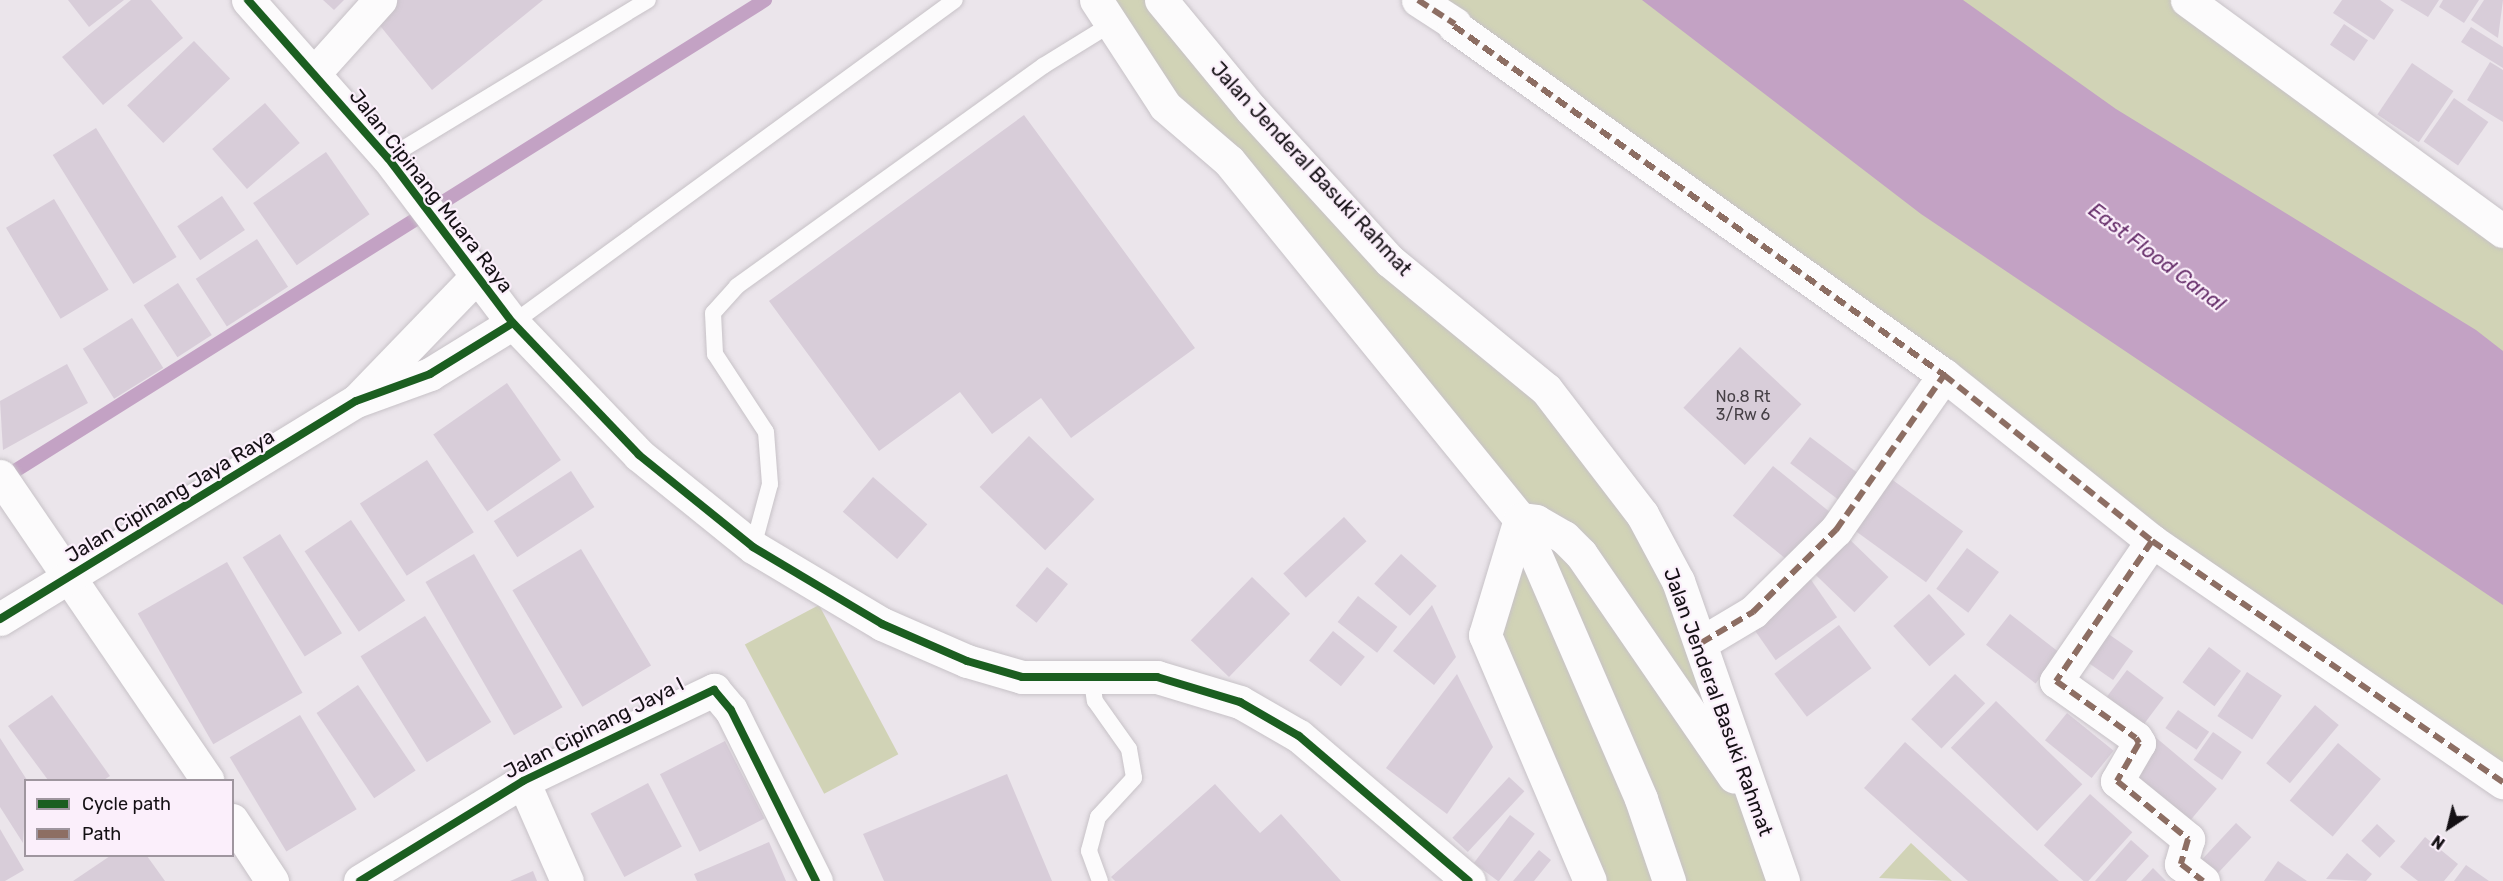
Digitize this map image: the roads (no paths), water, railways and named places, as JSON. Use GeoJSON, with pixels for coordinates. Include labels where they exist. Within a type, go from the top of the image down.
{"type":"FeatureCollection","features":[{"type":"Feature","properties":{"kind":"street","name":"Jalan Cipinang Muara Raya"},"geometry":{"type":"LineString","coordinates":[[248,0],[316,70],[388,158],[513,323],[639,455],[753,547],[882,624],[967,661],[1022,676],[1091,674],[1157,677],[1240,702],[1299,736],[1469,881]]}},
{"type":"Feature","properties":{"kind":"street"},"geometry":{"type":"LineString","coordinates":[[316,70],[380,0]]}},
{"type":"Feature","properties":{"kind":"street","name":"Jalan Jenderal Basuki Rahmat"},"geometry":{"type":"LineString","coordinates":[[1161,0],[1251,109],[1390,261],[1546,389],[1584,432],[1652,532],[1701,643],[1758,814],[1783,881]]}},
{"type":"Feature","properties":{"kind":"street"},"geometry":{"type":"LineString","coordinates":[[1418,0],[1944,375],[2152,541],[2503,782]]}},
{"type":"Feature","properties":{"kind":"street"},"geometry":{"type":"LineString","coordinates":[[2187,0],[2503,231]]}},
{"type":"Feature","properties":{"kind":"street"},"geometry":{"type":"LineString","coordinates":[[1104,12],[1165,106],[1229,161],[1520,519],[1641,799],[1670,881]]}},
{"type":"Feature","properties":{"kind":"street"},"geometry":{"type":"LineString","coordinates":[[356,401],[476,277]]}},
{"type":"Feature","properties":{"kind":"street"},"geometry":{"type":"LineString","coordinates":[[356,401],[430,374],[513,323]]}},
{"type":"Feature","properties":{"kind":"street"},"geometry":{"type":"LineString","coordinates":[[1701,643],[1753,612],[1836,530],[1944,375]]}},
{"type":"Feature","properties":{"kind":"street","name":"Jalan Cipinang Jaya Raya"},"geometry":{"type":"LineString","coordinates":[[0,619],[356,401]]}},
{"type":"Feature","properties":{"kind":"street"},"geometry":{"type":"LineString","coordinates":[[0,476],[71,576],[206,779]]}},
{"type":"Feature","properties":{"kind":"street"},"geometry":{"type":"LineString","coordinates":[[1520,519],[1536,521],[1564,537],[1581,554],[1758,814]]}},
{"type":"Feature","properties":{"kind":"street"},"geometry":{"type":"LineString","coordinates":[[1520,519],[1485,635],[1590,881]]}},
{"type":"Feature","properties":{"kind":"street"},"geometry":{"type":"LineString","coordinates":[[2152,541],[2056,681],[2136,738],[2139,743],[2117,781],[2188,839],[2181,864],[2203,881]]}},
{"type":"Feature","properties":{"kind":"street","name":"Jalan Cipinang Jaya I"},"geometry":{"type":"LineString","coordinates":[[360,881],[523,781],[704,691],[721,694],[816,881]]}},
{"type":"Feature","properties":{"kind":"street"},"geometry":{"type":"LineString","coordinates":[[523,781],[567,881]]}},
{"type":"Feature","properties":{"kind":"street"},"geometry":{"type":"LineString","coordinates":[[234,823],[272,881]]}},
{"type":"Feature","properties":{"kind":"lane"},"geometry":{"type":"LineString","coordinates":[[388,158],[648,0]]}},
{"type":"Feature","properties":{"kind":"lane"},"geometry":{"type":"LineString","coordinates":[[513,323],[955,0]]}},
{"type":"Feature","properties":{"kind":"lane"},"geometry":{"type":"LineString","coordinates":[[753,547],[770,484],[766,432],[715,354],[713,313],[737,286],[1043,66],[1104,12]]}},
{"type":"Feature","properties":{"kind":"lane"},"geometry":{"type":"LineString","coordinates":[[1091,674],[1095,701],[1129,749],[1134,778],[1098,817],[1089,851],[1100,881]]}},
{"type":"Feature","properties":{"kind":"water","name":"East Flood Canal"},"geometry":{"type":"Polygon","coordinates":[[[1642,0],[1963,0],[2116,109],[2476,330],[2503,351],[2503,605],[1921,214],[1642,0]]]}},
{"type":"Feature","properties":{"kind":"waterway"},"geometry":{"type":"LineString","coordinates":[[2,479],[765,0]]}}]}
